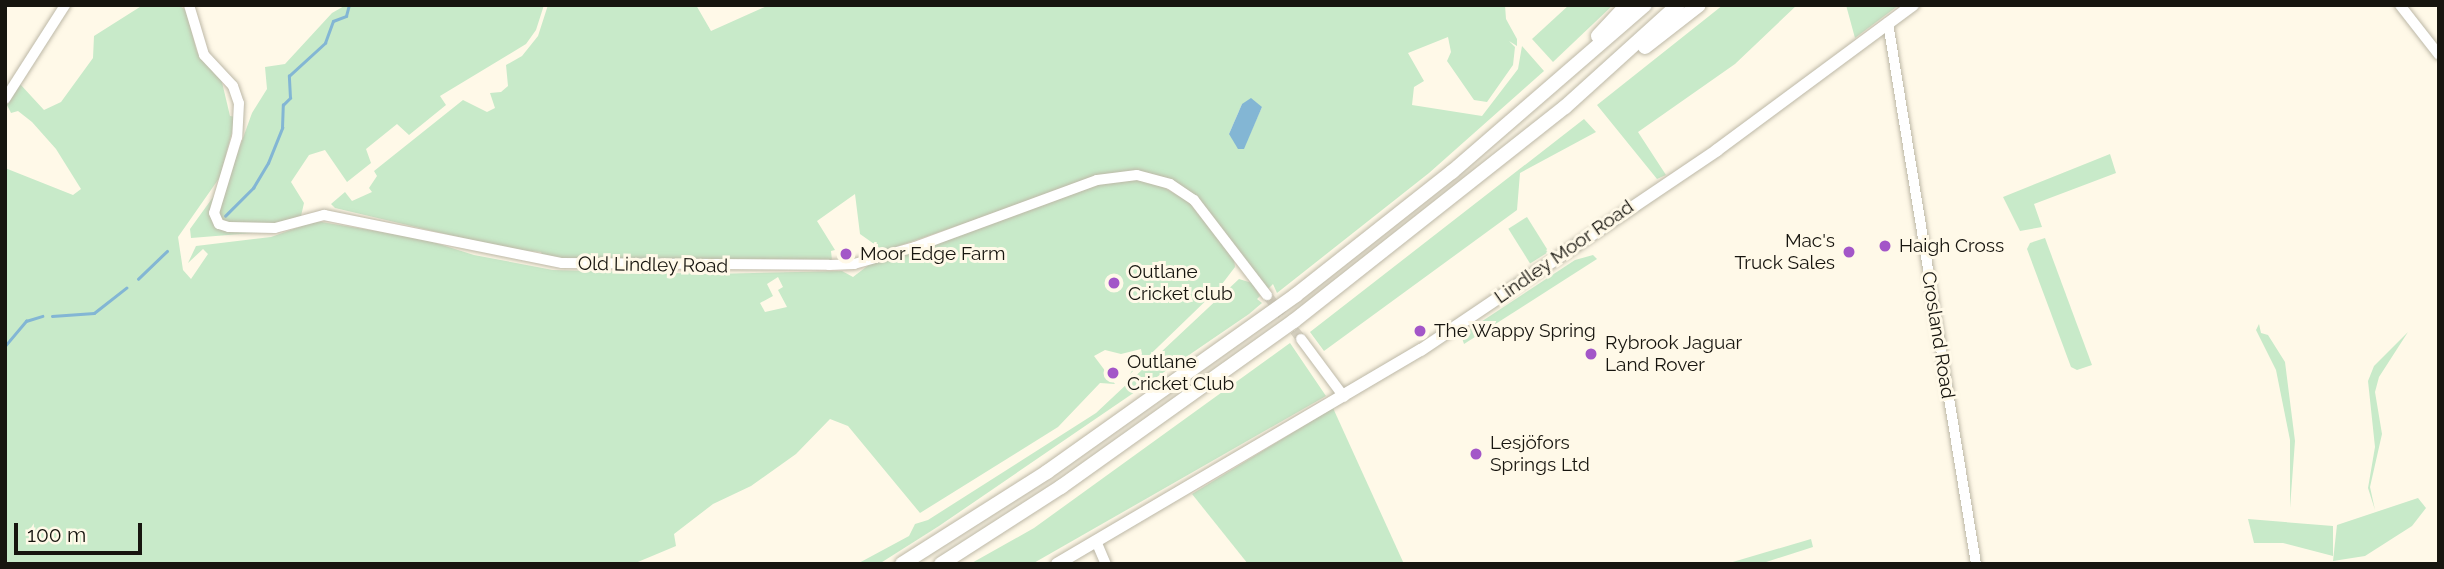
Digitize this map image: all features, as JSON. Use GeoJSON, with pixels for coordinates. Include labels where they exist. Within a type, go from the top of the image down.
{"type":"FeatureCollection","features":[{"type":"Feature","properties":{"kind":"highway"},"geometry":{"type":"LineString","coordinates":[[1535,103],[1627,5]]}},
{"type":"Feature","properties":{"kind":"highway"},"geometry":{"type":"LineString","coordinates":[[902,564],[1180,380],[1296,295],[1535,103],[1645,5]]}},
{"type":"Feature","properties":{"kind":"highway"},"geometry":{"type":"LineString","coordinates":[[1565,107],[1678,5]]}},
{"type":"Feature","properties":{"kind":"highway"},"geometry":{"type":"LineString","coordinates":[[941,564],[1061,487],[1294,321],[1699,5]]}},
{"type":"Feature","properties":{"kind":"main road","name":"Lindley Moor Road"},"geometry":{"type":"LineString","coordinates":[[1057,564],[1344,397],[1717,150],[1913,5]]}},
{"type":"Feature","properties":{"kind":"street"},"geometry":{"type":"LineString","coordinates":[[5,99],[65,5]]}},
{"type":"Feature","properties":{"kind":"street","name":"Old Lindley Road"},"geometry":{"type":"LineString","coordinates":[[189,5],[204,55],[233,86],[239,103],[237,137],[214,213],[219,224],[229,228],[275,228],[324,215],[562,264],[842,265],[953,235],[1097,180],[1137,175],[1170,184],[1194,200],[1267,295]]}},
{"type":"Feature","properties":{"kind":"street"},"geometry":{"type":"LineString","coordinates":[[2400,5],[2439,55]]}},
{"type":"Feature","properties":{"kind":"street","name":"Crosland Road"},"geometry":{"type":"LineString","coordinates":[[1888,23],[1976,564]]}},
{"type":"Feature","properties":{"kind":"street"},"geometry":{"type":"LineString","coordinates":[[1301,339],[1344,397]]}},
{"type":"Feature","properties":{"kind":"street"},"geometry":{"type":"LineString","coordinates":[[1096,541],[1106,564]]}},
{"type":"Feature","properties":{"kind":"green space"},"geometry":{"type":"Polygon","coordinates":[[[143,5],[178,5],[186,10],[197,52],[221,78],[230,116],[236,117],[220,177],[178,237],[183,270],[191,279],[208,254],[203,249],[188,263],[196,246],[271,237],[316,221],[423,239],[474,255],[553,270],[712,274],[842,271],[853,277],[870,264],[1107,181],[1135,180],[1154,182],[1188,201],[1234,259],[1235,267],[1219,288],[1130,374],[1142,354],[1141,349],[1121,354],[1105,350],[1094,356],[1115,384],[1100,383],[1058,427],[920,513],[848,426],[830,419],[796,454],[751,486],[713,504],[674,534],[676,546],[633,564],[5,564],[5,168],[73,195],[81,189],[56,149],[32,122],[18,111],[11,113],[7,105],[20,84],[44,110],[61,102],[93,58],[94,36],[143,5]],[[778,277],[767,284],[773,296],[760,303],[765,312],[787,307],[778,290],[783,287],[778,277]]]}},
{"type":"Feature","properties":{"kind":"green space"},"geometry":{"type":"Polygon","coordinates":[[[346,5],[544,5],[536,30],[526,44],[440,96],[446,105],[409,135],[397,124],[366,149],[371,163],[347,182],[325,150],[309,155],[291,182],[304,203],[301,216],[254,231],[266,232],[191,238],[190,229],[216,193],[211,216],[226,224],[217,210],[252,113],[267,89],[265,67],[285,64],[332,13],[346,5]]]}},
{"type":"Feature","properties":{"kind":"green space"},"geometry":{"type":"Polygon","coordinates":[[[548,5],[696,5],[711,31],[769,5],[1505,5],[1506,19],[1517,39],[1517,46],[1509,41],[1515,47],[1513,65],[1487,102],[1474,100],[1447,61],[1451,52],[1448,37],[1408,53],[1424,81],[1414,87],[1412,105],[1482,116],[1518,69],[1522,46],[1544,71],[1429,173],[1277,293],[1273,284],[1268,289],[1197,197],[1169,179],[1145,172],[1105,175],[884,251],[860,234],[855,194],[817,221],[835,250],[831,251],[832,260],[589,261],[543,257],[541,252],[509,249],[335,208],[331,204],[345,192],[352,201],[372,192],[369,188],[377,176],[374,171],[463,100],[487,112],[495,108],[490,93],[501,92],[508,86],[506,65],[522,56],[538,36],[548,5]],[[1242,104],[1229,134],[1249,136],[1262,107],[1242,104]]]}},
{"type":"Feature","properties":{"kind":"green space"},"geometry":{"type":"Polygon","coordinates":[[[1569,5],[1613,5],[1553,62],[1532,39],[1569,5]]]}},
{"type":"Feature","properties":{"kind":"green space"},"geometry":{"type":"Polygon","coordinates":[[[1723,5],[1797,5],[1735,64],[1638,132],[1666,175],[1657,179],[1597,105],[1723,5]]]}},
{"type":"Feature","properties":{"kind":"green space"},"geometry":{"type":"Polygon","coordinates":[[[1846,5],[1899,5],[1855,38],[1846,5]]]}},
{"type":"Feature","properties":{"kind":"green space"},"geometry":{"type":"Polygon","coordinates":[[[1584,119],[1596,132],[1520,173],[1517,210],[1324,351],[1310,332],[1584,119]]]}},
{"type":"Feature","properties":{"kind":"green space"},"geometry":{"type":"Polygon","coordinates":[[[2110,154],[2116,173],[2034,204],[2042,227],[2020,231],[2003,197],[2110,154]]]}},
{"type":"Feature","properties":{"kind":"green space"},"geometry":{"type":"Polygon","coordinates":[[[1527,217],[1549,252],[1530,263],[1508,229],[1527,217]]]}},
{"type":"Feature","properties":{"kind":"green space"},"geometry":{"type":"Polygon","coordinates":[[[2045,238],[2092,365],[2077,370],[2071,367],[2027,249],[2030,243],[2045,238]]]}},
{"type":"Feature","properties":{"kind":"green space"},"geometry":{"type":"Polygon","coordinates":[[[1593,255],[1597,259],[1464,344],[1461,335],[1575,260],[1593,255]]]}},
{"type":"Feature","properties":{"kind":"green space"},"geometry":{"type":"Polygon","coordinates":[[[1239,279],[1252,283],[1260,296],[1257,299],[1262,303],[1249,314],[939,526],[879,564],[857,564],[909,536],[915,524],[928,520],[1096,413],[1239,279]]]}},
{"type":"Feature","properties":{"kind":"green space"},"geometry":{"type":"Polygon","coordinates":[[[2259,324],[2261,333],[2268,335],[2285,362],[2295,441],[2290,508],[2290,440],[2276,370],[2256,330],[2259,324]]]}},
{"type":"Feature","properties":{"kind":"green space"},"geometry":{"type":"Polygon","coordinates":[[[2408,332],[2379,377],[2375,392],[2382,434],[2370,487],[2375,510],[2368,488],[2375,447],[2368,381],[2374,366],[2408,332]]]}},
{"type":"Feature","properties":{"kind":"green space"},"geometry":{"type":"Polygon","coordinates":[[[1290,343],[1326,396],[1032,564],[970,564],[1034,528],[1290,343]]]}},
{"type":"Feature","properties":{"kind":"green space"},"geometry":{"type":"Polygon","coordinates":[[[1333,408],[1404,564],[1248,564],[1192,494],[1333,408]]]}},
{"type":"Feature","properties":{"kind":"green space"},"geometry":{"type":"Polygon","coordinates":[[[2418,498],[2426,508],[2412,526],[2365,556],[2333,561],[2337,525],[2418,498]]]}},
{"type":"Feature","properties":{"kind":"green space"},"geometry":{"type":"Polygon","coordinates":[[[2248,519],[2333,526],[2333,556],[2283,543],[2254,543],[2248,519]]]}},
{"type":"Feature","properties":{"kind":"green space"},"geometry":{"type":"Polygon","coordinates":[[[1811,539],[1813,547],[1760,564],[1726,564],[1811,539]]]}},
{"type":"Feature","properties":{"kind":"water"},"geometry":{"type":"Polygon","coordinates":[[[1251,98],[1262,107],[1244,149],[1238,149],[1229,134],[1242,104],[1251,98]]]}},
{"type":"Feature","properties":{"kind":"waterway"},"geometry":{"type":"LineString","coordinates":[[225,216],[253,188],[268,163],[282,128],[283,105],[290,98],[289,76],[325,43],[333,21],[346,16],[349,5]]}},
{"type":"Feature","properties":{"kind":"waterway"},"geometry":{"type":"LineString","coordinates":[[138,279],[167,251]]}},
{"type":"Feature","properties":{"kind":"waterway"},"geometry":{"type":"LineString","coordinates":[[52,316],[94,313],[126,288]]}},
{"type":"Feature","properties":{"kind":"waterway"},"geometry":{"type":"LineString","coordinates":[[5,346],[26,321],[42,316]]}},
{"type":"Feature","properties":{"kind":"tunnel"},"geometry":{"type":"LineString","coordinates":[[1267,295],[1301,339]]}},
{"type":"Feature","properties":{"kind":"place","name":"Haigh Cross"},"geometry":{"type":"Point","coordinates":[1885,246]}},
{"type":"Feature","properties":{"kind":"place","name":"Mac's Truck Sales"},"geometry":{"type":"Point","coordinates":[1849,252]}},
{"type":"Feature","properties":{"kind":"place","name":"Moor Edge Farm"},"geometry":{"type":"Point","coordinates":[846,254]}},
{"type":"Feature","properties":{"kind":"place","name":"Outlane Cricket club"},"geometry":{"type":"Point","coordinates":[1114,283]}},
{"type":"Feature","properties":{"kind":"place","name":"The Wappy Spring"},"geometry":{"type":"Point","coordinates":[1420,331]}},
{"type":"Feature","properties":{"kind":"place","name":"Rybrook Jaguar Land Rover"},"geometry":{"type":"Point","coordinates":[1591,354]}},
{"type":"Feature","properties":{"kind":"place","name":"Outlane Cricket Club"},"geometry":{"type":"Point","coordinates":[1113,373]}},
{"type":"Feature","properties":{"kind":"place","name":"Lesjöfors Springs Ltd"},"geometry":{"type":"Point","coordinates":[1476,454]}}]}
